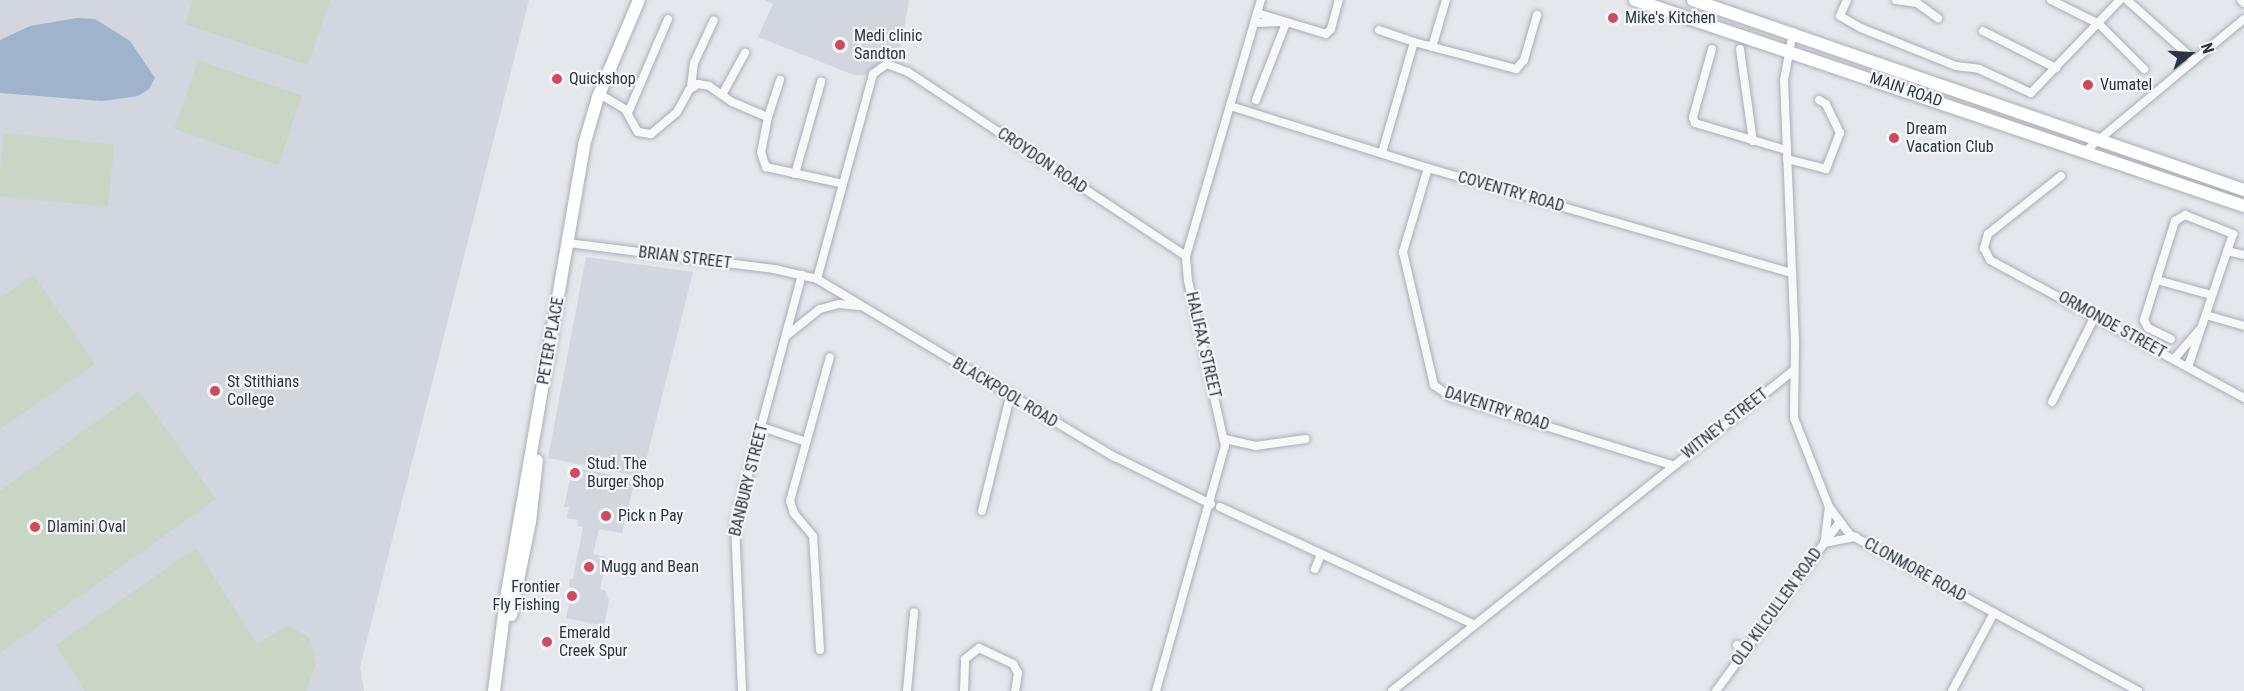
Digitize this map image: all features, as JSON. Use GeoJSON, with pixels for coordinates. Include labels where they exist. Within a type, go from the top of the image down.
{"type":"FeatureCollection","features":[{"type":"Feature","properties":{"kind":"main road","name":"PETER PLACE"},"geometry":{"type":"LineString","coordinates":[[494,691],[513,557],[572,243],[592,116],[639,0]]}},
{"type":"Feature","properties":{"kind":"main road","name":"PETER PLACE"},"geometry":{"type":"LineString","coordinates":[[501,691],[587,149],[603,96],[644,0]]}},
{"type":"Feature","properties":{"kind":"main road","name":"MAIN ROAD"},"geometry":{"type":"LineString","coordinates":[[1635,0],[1788,49],[2083,153],[2244,206]]}},
{"type":"Feature","properties":{"kind":"main road","name":"MAIN ROAD"},"geometry":{"type":"LineString","coordinates":[[1693,0],[1793,32],[2094,140],[2244,190]]}},
{"type":"Feature","properties":{"kind":"main road"},"geometry":{"type":"LineString","coordinates":[[513,557],[527,510],[532,506]]}},
{"type":"Feature","properties":{"kind":"street","name":"HALIFAX STREET"},"geometry":{"type":"LineString","coordinates":[[1155,691],[1216,506],[1225,439],[1188,282],[1186,256],[1261,0]]}},
{"type":"Feature","properties":{"kind":"street"},"geometry":{"type":"LineString","coordinates":[[1257,13],[1326,34],[1331,29],[1339,0]]}},
{"type":"Feature","properties":{"kind":"street"},"geometry":{"type":"LineString","coordinates":[[1432,47],[1446,0]]}},
{"type":"Feature","properties":{"kind":"street"},"geometry":{"type":"LineString","coordinates":[[1847,0],[1840,15],[1861,28],[1956,66],[1979,69],[2029,92],[2036,91],[2120,0]]}},
{"type":"Feature","properties":{"kind":"street"},"geometry":{"type":"LineString","coordinates":[[1896,0],[1917,3],[1938,18]]}},
{"type":"Feature","properties":{"kind":"street"},"geometry":{"type":"LineString","coordinates":[[2051,0],[2099,24],[2144,69]]}},
{"type":"Feature","properties":{"kind":"street"},"geometry":{"type":"LineString","coordinates":[[2127,0],[2193,59]]}},
{"type":"Feature","properties":{"kind":"street"},"geometry":{"type":"LineString","coordinates":[[2241,0],[2244,3]]}},
{"type":"Feature","properties":{"kind":"street"},"geometry":{"type":"LineString","coordinates":[[1379,30],[1414,42],[1516,69],[1524,60],[1538,15]]}},
{"type":"Feature","properties":{"kind":"street"},"geometry":{"type":"LineString","coordinates":[[628,113],[668,19]]}},
{"type":"Feature","properties":{"kind":"street"},"geometry":{"type":"LineString","coordinates":[[2083,153],[2094,140],[2244,19]]}},
{"type":"Feature","properties":{"kind":"street"},"geometry":{"type":"LineString","coordinates":[[603,96],[628,113],[638,132],[657,132],[677,112],[691,87],[694,63],[714,20]]}},
{"type":"Feature","properties":{"kind":"street"},"geometry":{"type":"LineString","coordinates":[[1254,23],[1284,23]]}},
{"type":"Feature","properties":{"kind":"street"},"geometry":{"type":"LineString","coordinates":[[1256,100],[1284,23]]}},
{"type":"Feature","properties":{"kind":"street"},"geometry":{"type":"LineString","coordinates":[[1983,31],[2056,68]]}},
{"type":"Feature","properties":{"kind":"street"},"geometry":{"type":"LineString","coordinates":[[1793,32],[1784,80],[1794,370]]}},
{"type":"Feature","properties":{"kind":"street"},"geometry":{"type":"LineString","coordinates":[[1382,153],[1414,42]]}},
{"type":"Feature","properties":{"kind":"street"},"geometry":{"type":"LineString","coordinates":[[1712,49],[1693,117],[1695,123],[1753,141],[1826,169],[1840,133],[1826,104],[1819,100]]}},
{"type":"Feature","properties":{"kind":"street"},"geometry":{"type":"LineString","coordinates":[[1740,49],[1753,141]]}},
{"type":"Feature","properties":{"kind":"street"},"geometry":{"type":"LineString","coordinates":[[723,93],[745,53]]}},
{"type":"Feature","properties":{"kind":"street","name":"CROYDON ROAD"},"geometry":{"type":"LineString","coordinates":[[843,184],[873,74],[887,64],[898,66],[1186,256]]}},
{"type":"Feature","properties":{"kind":"street"},"geometry":{"type":"LineString","coordinates":[[780,80],[768,117],[762,161],[766,167],[843,184],[817,279]]}},
{"type":"Feature","properties":{"kind":"street"},"geometry":{"type":"LineString","coordinates":[[795,174],[820,82]]}},
{"type":"Feature","properties":{"kind":"street"},"geometry":{"type":"LineString","coordinates":[[691,87],[702,83],[723,93],[732,102],[768,117]]}},
{"type":"Feature","properties":{"kind":"street","name":"COVENTRY ROAD"},"geometry":{"type":"LineString","coordinates":[[1230,106],[1428,168],[1792,273]]}},
{"type":"Feature","properties":{"kind":"street","name":"DAVENTRY ROAD"},"geometry":{"type":"LineString","coordinates":[[1428,168],[1403,252],[1434,385],[1449,396],[1672,465]]}},
{"type":"Feature","properties":{"kind":"street","name":"ORMONDE STREET"},"geometry":{"type":"LineString","coordinates":[[2061,176],[1988,234],[1984,248],[1990,260],[2244,398]]}},
{"type":"Feature","properties":{"kind":"street"},"geometry":{"type":"LineString","coordinates":[[2171,339],[2144,323],[2179,216],[2232,231],[2188,367]]}},
{"type":"Feature","properties":{"kind":"street","name":"BRIAN STREET"},"geometry":{"type":"LineString","coordinates":[[572,243],[802,274]]}},
{"type":"Feature","properties":{"kind":"street"},"geometry":{"type":"LineString","coordinates":[[2227,251],[2244,255]]}},
{"type":"Feature","properties":{"kind":"street","name":"BLACKPOOL ROAD"},"geometry":{"type":"LineString","coordinates":[[802,274],[817,279],[1010,397],[1128,465],[1473,624]]}},
{"type":"Feature","properties":{"kind":"street","name":"BANBURY STREET"},"geometry":{"type":"LineString","coordinates":[[742,691],[733,540],[802,274]]}},
{"type":"Feature","properties":{"kind":"street"},"geometry":{"type":"LineString","coordinates":[[2157,280],[2211,295]]}},
{"type":"Feature","properties":{"kind":"street"},"geometry":{"type":"LineString","coordinates":[[786,336],[820,309],[838,304],[862,306]]}},
{"type":"Feature","properties":{"kind":"street"},"geometry":{"type":"LineString","coordinates":[[2052,402],[2095,315]]}},
{"type":"Feature","properties":{"kind":"street"},"geometry":{"type":"LineString","coordinates":[[2206,315],[2244,327]]}},
{"type":"Feature","properties":{"kind":"street"},"geometry":{"type":"LineString","coordinates":[[2175,360],[2199,330]]}},
{"type":"Feature","properties":{"kind":"street"},"geometry":{"type":"LineString","coordinates":[[820,650],[813,536],[794,513],[790,501],[830,357]]}},
{"type":"Feature","properties":{"kind":"street","name":"WITNEY STREET"},"geometry":{"type":"LineString","coordinates":[[1392,691],[1672,465],[1794,370]]}},
{"type":"Feature","properties":{"kind":"street","name":"CLONMORE ROAD"},"geometry":{"type":"LineString","coordinates":[[1794,370],[1796,433],[1829,507],[1839,523],[1856,537],[2138,691]]}},
{"type":"Feature","properties":{"kind":"street"},"geometry":{"type":"LineString","coordinates":[[982,511],[1010,397]]}},
{"type":"Feature","properties":{"kind":"street"},"geometry":{"type":"LineString","coordinates":[[762,427],[806,442]]}},
{"type":"Feature","properties":{"kind":"street"},"geometry":{"type":"LineString","coordinates":[[1225,439],[1256,446],[1306,439]]}},
{"type":"Feature","properties":{"kind":"street"},"geometry":{"type":"LineString","coordinates":[[1829,507],[1825,541],[1856,537]]}},
{"type":"Feature","properties":{"kind":"street","name":"OLD KILCULLEN ROAD"},"geometry":{"type":"LineString","coordinates":[[1716,691],[1741,647],[1839,523]]}},
{"type":"Feature","properties":{"kind":"street"},"geometry":{"type":"LineString","coordinates":[[1315,569],[1321,554]]}},
{"type":"Feature","properties":{"kind":"street"},"geometry":{"type":"LineString","coordinates":[[907,691],[914,612]]}},
{"type":"Feature","properties":{"kind":"street"},"geometry":{"type":"LineString","coordinates":[[1952,691],[1994,613]]}},
{"type":"Feature","properties":{"kind":"street"},"geometry":{"type":"LineString","coordinates":[[964,691],[965,659],[979,648],[1016,668],[1015,691]]}},
{"type":"Feature","properties":{"kind":"shaded area","name":"St Stithians College"},"geometry":{"type":"Polygon","coordinates":[[[0,0],[529,0],[360,667],[364,691],[0,691],[0,0]]]}},
{"type":"Feature","properties":{"kind":"shaded area","name":"Medi clinic Sandton"},"geometry":{"type":"Polygon","coordinates":[[[765,0],[909,0],[900,53],[864,75],[854,75],[758,37],[773,4],[765,0]]]}},
{"type":"Feature","properties":{"kind":"shaded area"},"geometry":{"type":"Polygon","coordinates":[[[586,257],[693,272],[642,477],[548,458],[586,257]]]}},
{"type":"Feature","properties":{"kind":"shaded area"},"geometry":{"type":"Polygon","coordinates":[[[573,467],[635,480],[622,533],[599,529],[593,554],[607,557],[600,589],[605,590],[609,600],[604,626],[566,618],[573,588],[569,587],[570,579],[573,579],[583,527],[577,526],[578,520],[567,518],[569,507],[564,507],[573,467]]]}},
{"type":"Feature","properties":{"kind":"green space"},"geometry":{"type":"Polygon","coordinates":[[[193,0],[330,0],[308,65],[185,24],[193,0]]]}},
{"type":"Feature","properties":{"kind":"green space"},"geometry":{"type":"Polygon","coordinates":[[[198,60],[302,96],[278,165],[174,129],[198,60]]]}},
{"type":"Feature","properties":{"kind":"green space"},"geometry":{"type":"Polygon","coordinates":[[[4,133],[114,145],[108,207],[0,196],[4,133]]]}},
{"type":"Feature","properties":{"kind":"green space"},"geometry":{"type":"Polygon","coordinates":[[[34,275],[95,364],[0,429],[0,298],[34,275]]]}},
{"type":"Feature","properties":{"kind":"green space"},"geometry":{"type":"Polygon","coordinates":[[[139,391],[216,499],[0,653],[0,491],[139,391]]]}},
{"type":"Feature","properties":{"kind":"green space"},"geometry":{"type":"Polygon","coordinates":[[[196,548],[257,644],[288,625],[310,638],[316,664],[306,691],[85,691],[56,645],[196,548]]]}},
{"type":"Feature","properties":{"kind":"water"},"geometry":{"type":"Polygon","coordinates":[[[77,18],[95,19],[130,41],[155,78],[149,89],[138,96],[102,101],[0,93],[0,40],[30,26],[77,18]]]}},
{"type":"Feature","properties":{"kind":"place","name":"Mike's Kitchen"},"geometry":{"type":"Point","coordinates":[1613,18]}},
{"type":"Feature","properties":{"kind":"place","name":"Medi clinic Sandton"},"geometry":{"type":"Point","coordinates":[840,45]}},
{"type":"Feature","properties":{"kind":"place","name":"Quickshop"},"geometry":{"type":"Point","coordinates":[557,79]}},
{"type":"Feature","properties":{"kind":"place","name":"Vumatel"},"geometry":{"type":"Point","coordinates":[2088,85]}},
{"type":"Feature","properties":{"kind":"place","name":"Dream Vacation Club"},"geometry":{"type":"Point","coordinates":[1894,138]}},
{"type":"Feature","properties":{"kind":"place","name":"St Stithians College"},"geometry":{"type":"Point","coordinates":[215,391]}},
{"type":"Feature","properties":{"kind":"place","name":"Stud. The Burger Shop"},"geometry":{"type":"Point","coordinates":[575,473]}},
{"type":"Feature","properties":{"kind":"place","name":"Pick n Pay"},"geometry":{"type":"Point","coordinates":[606,516]}},
{"type":"Feature","properties":{"kind":"place","name":"Dlamini Oval"},"geometry":{"type":"Point","coordinates":[35,527]}},
{"type":"Feature","properties":{"kind":"place","name":"Mugg and Bean"},"geometry":{"type":"Point","coordinates":[589,567]}},
{"type":"Feature","properties":{"kind":"place","name":"Frontier Fly Fishing"},"geometry":{"type":"Point","coordinates":[572,596]}},
{"type":"Feature","properties":{"kind":"place","name":"Emerald Creek Spur"},"geometry":{"type":"Point","coordinates":[547,642]}}]}
